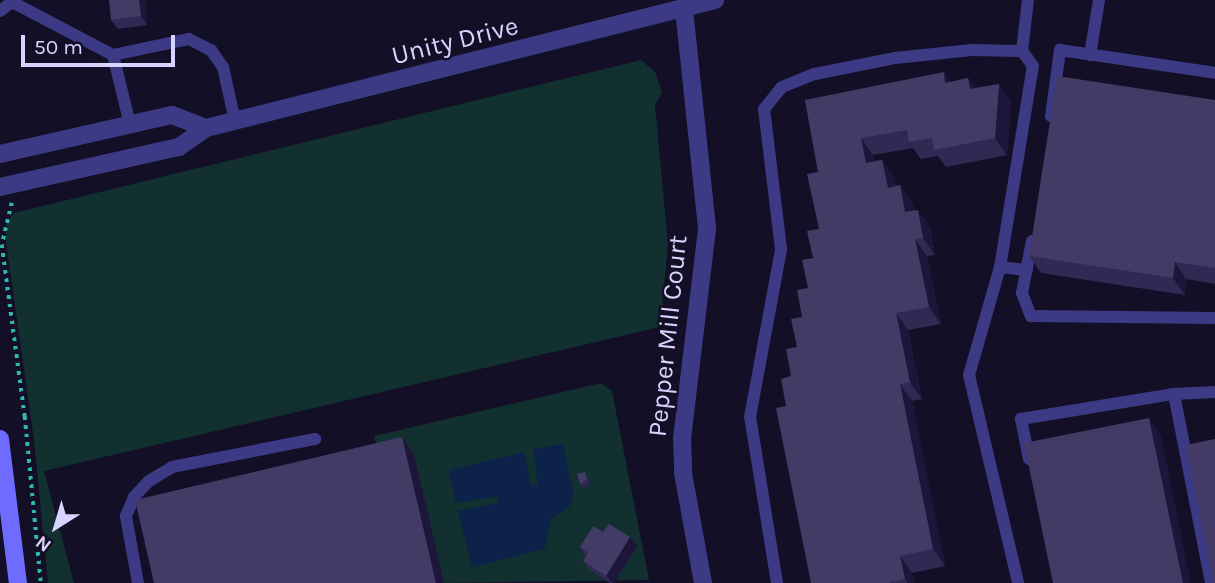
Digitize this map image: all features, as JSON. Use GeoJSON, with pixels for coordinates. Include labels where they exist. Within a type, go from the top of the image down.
{"type":"FeatureCollection","features":[{"type":"Feature","properties":{"kind":"main road"},"geometry":{"type":"LineString","coordinates":[[0,439],[18,583]]}},
{"type":"Feature","properties":{"kind":"street","name":"Unity Drive"},"geometry":{"type":"LineString","coordinates":[[0,187],[179,147],[206,128],[684,5],[715,0]]}},
{"type":"Feature","properties":{"kind":"street","name":"Pepper Mill Court"},"geometry":{"type":"LineString","coordinates":[[684,5],[707,229],[682,450],[703,583]]}},
{"type":"Feature","properties":{"kind":"street"},"geometry":{"type":"LineString","coordinates":[[0,155],[172,114],[206,128]]}},
{"type":"Feature","properties":{"kind":"lane"},"geometry":{"type":"LineString","coordinates":[[1018,583],[969,375],[1000,267],[1033,66],[1022,51],[1028,0]]}},
{"type":"Feature","properties":{"kind":"lane"},"geometry":{"type":"LineString","coordinates":[[1090,55],[1099,0]]}},
{"type":"Feature","properties":{"kind":"lane"},"geometry":{"type":"LineString","coordinates":[[0,11],[11,1],[113,55],[189,39],[211,50],[223,67],[235,121]]}},
{"type":"Feature","properties":{"kind":"lane"},"geometry":{"type":"LineString","coordinates":[[777,583],[750,417],[781,249],[764,109],[782,88],[814,74],[895,58],[972,50],[1022,51]]}},
{"type":"Feature","properties":{"kind":"lane"},"geometry":{"type":"LineString","coordinates":[[1050,127],[1060,50],[1215,73]]}},
{"type":"Feature","properties":{"kind":"lane"},"geometry":{"type":"LineString","coordinates":[[113,55],[130,124]]}},
{"type":"Feature","properties":{"kind":"lane"},"geometry":{"type":"LineString","coordinates":[[1033,231],[1022,293],[1031,316],[1215,317]]}},
{"type":"Feature","properties":{"kind":"lane"},"geometry":{"type":"LineString","coordinates":[[1000,267],[1027,270]]}},
{"type":"Feature","properties":{"kind":"lane"},"geometry":{"type":"LineString","coordinates":[[1032,474],[1021,419],[1174,394],[1215,392]]}},
{"type":"Feature","properties":{"kind":"lane"},"geometry":{"type":"LineString","coordinates":[[1174,394],[1211,583]]}},
{"type":"Feature","properties":{"kind":"lane"},"geometry":{"type":"LineString","coordinates":[[138,583],[126,516],[134,497],[149,481],[172,467],[315,439]]}},
{"type":"Feature","properties":{"kind":"path"},"geometry":{"type":"LineString","coordinates":[[13,210],[6,217],[2,245],[40,583]]}},
{"type":"Feature","properties":{"kind":"green space"},"geometry":{"type":"Polygon","coordinates":[[[641,60],[655,72],[662,92],[655,105],[668,244],[660,327],[44,471],[74,583],[48,583],[34,440],[6,242],[6,225],[14,213],[641,60]]]}},
{"type":"Feature","properties":{"kind":"green space"},"geometry":{"type":"Polygon","coordinates":[[[601,383],[612,391],[649,580],[444,583],[381,462],[374,436],[601,383]]]}},
{"type":"Feature","properties":{"kind":"water"},"geometry":{"type":"Polygon","coordinates":[[[563,444],[574,496],[568,509],[551,518],[545,548],[472,568],[458,511],[497,503],[499,496],[456,503],[449,470],[524,452],[531,485],[538,486],[533,449],[563,444]]]}},
{"type":"Feature","properties":{"kind":"building"},"geometry":{"type":"Polygon","coordinates":[[[109,0],[139,0],[141,16],[111,20],[109,0]]]}},
{"type":"Feature","properties":{"kind":"building"},"geometry":{"type":"Polygon","coordinates":[[[944,72],[945,83],[968,78],[970,89],[999,84],[995,138],[934,150],[932,138],[909,142],[907,130],[861,138],[866,163],[882,160],[888,188],[900,185],[905,212],[918,210],[923,238],[915,239],[929,307],[896,313],[910,382],[900,384],[933,549],[900,556],[905,579],[890,583],[811,583],[776,408],[786,406],[781,379],[791,376],[786,349],[797,347],[791,319],[802,317],[797,290],[808,288],[802,260],[813,258],[807,231],[819,229],[807,174],[818,172],[805,100],[944,72]]]}},
{"type":"Feature","properties":{"kind":"building"},"geometry":{"type":"Polygon","coordinates":[[[1057,76],[1215,100],[1215,268],[1175,262],[1173,278],[1029,256],[1057,76]]]}},
{"type":"Feature","properties":{"kind":"building"},"geometry":{"type":"Polygon","coordinates":[[[1149,418],[1183,583],[1053,583],[1024,443],[1149,418]]]}},
{"type":"Feature","properties":{"kind":"building"},"geometry":{"type":"Polygon","coordinates":[[[402,437],[436,583],[154,583],[135,500],[402,437]]]}},
{"type":"Feature","properties":{"kind":"building"},"geometry":{"type":"Polygon","coordinates":[[[1215,439],[1215,583],[1214,583],[1186,445],[1215,439]]]}},
{"type":"Feature","properties":{"kind":"building"},"geometry":{"type":"Polygon","coordinates":[[[585,472],[587,479],[580,484],[577,474],[585,472]]]}},
{"type":"Feature","properties":{"kind":"building"},"geometry":{"type":"Polygon","coordinates":[[[609,524],[630,537],[606,576],[583,561],[588,553],[580,547],[593,526],[603,532],[609,524]]]}}]}
